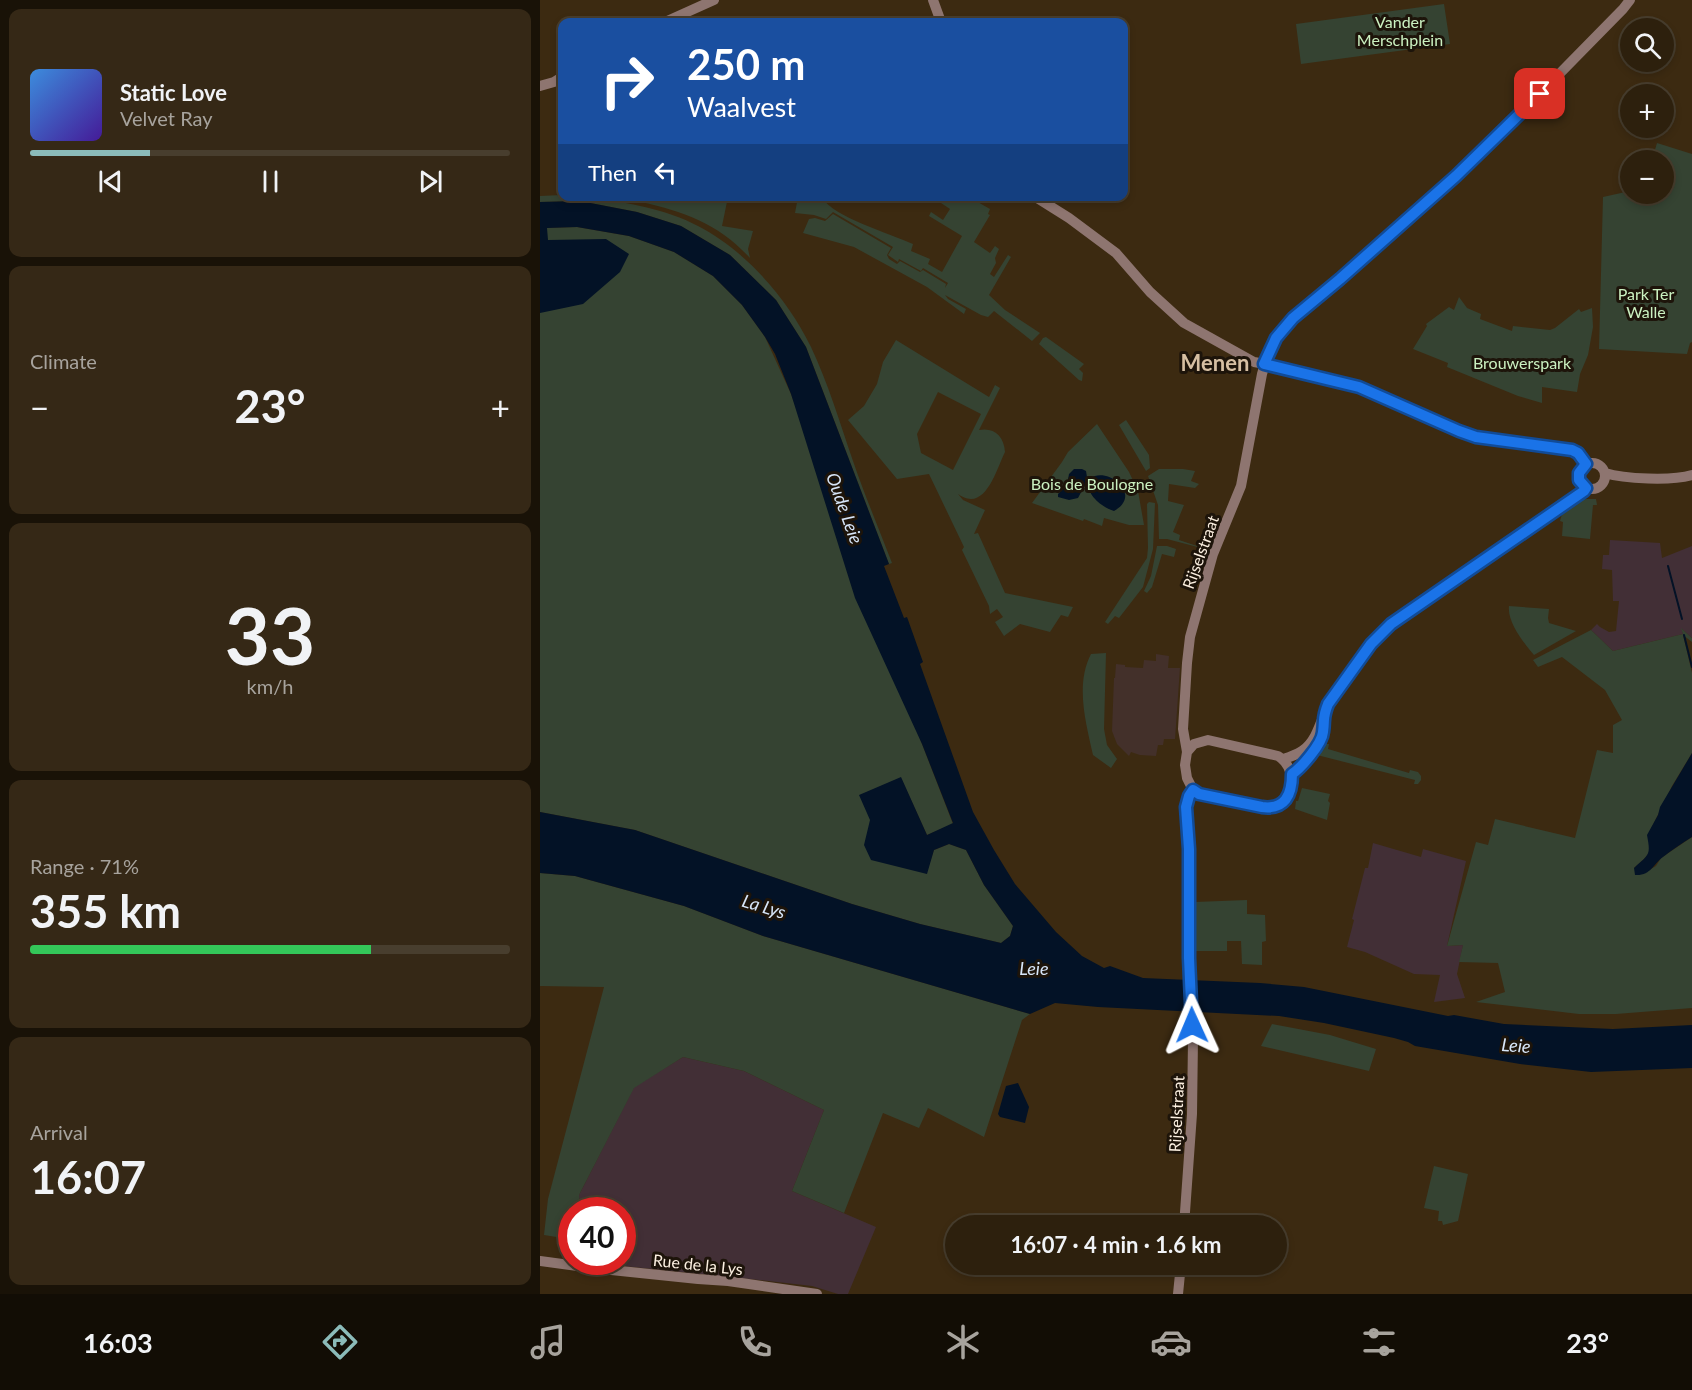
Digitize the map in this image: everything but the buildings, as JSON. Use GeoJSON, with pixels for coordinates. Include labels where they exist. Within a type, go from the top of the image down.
{"type":"FeatureCollection","features":[{"type":"Feature","properties":{"kind":"street"},"geometry":{"type":"LineString","coordinates":[[674,18],[714,0]]}},
{"type":"Feature","properties":{"kind":"street"},"geometry":{"type":"LineString","coordinates":[[933,0],[940,18]]}},
{"type":"Feature","properties":{"kind":"street","name":"Rijselstraat"},"geometry":{"type":"LineString","coordinates":[[1185,1215],[1192,1114],[1189,849],[1186,807],[1193,790],[1187,778],[1185,765],[1187,752],[1183,724],[1186,663],[1190,637],[1213,554],[1241,486],[1264,364],[1276,338],[1285,327],[1456,176],[1512,122],[1630,0]]}},
{"type":"Feature","properties":{"kind":"street"},"geometry":{"type":"LineString","coordinates":[[540,86],[558,80]]}},
{"type":"Feature","properties":{"kind":"street"},"geometry":{"type":"LineString","coordinates":[[1044,201],[1116,253],[1150,292],[1184,323],[1254,362],[1359,387],[1476,437],[1572,450],[1578,453],[1586,464]]}},
{"type":"Feature","properties":{"kind":"street"},"geometry":{"type":"LineString","coordinates":[[1292,774],[1322,738],[1323,714],[1328,704],[1378,635],[1584,491],[1579,473],[1586,464],[1592,462],[1599,464],[1604,477]]}},
{"type":"Feature","properties":{"kind":"street"},"geometry":{"type":"LineString","coordinates":[[1604,477],[1692,475]]}},
{"type":"Feature","properties":{"kind":"street"},"geometry":{"type":"LineString","coordinates":[[1584,486],[1597,488],[1604,477]]}},
{"type":"Feature","properties":{"kind":"street"},"geometry":{"type":"LineString","coordinates":[[1283,759],[1305,749],[1323,720]]}},
{"type":"Feature","properties":{"kind":"street"},"geometry":{"type":"LineString","coordinates":[[1187,752],[1194,744],[1208,740],[1267,753],[1283,759],[1292,774],[1288,796],[1280,805],[1272,808],[1199,794],[1193,790]]}},
{"type":"Feature","properties":{"kind":"street","name":"Rue de la Lys"},"geometry":{"type":"LineString","coordinates":[[540,1261],[698,1280],[733,1281],[817,1294]]}},
{"type":"Feature","properties":{"kind":"street"},"geometry":{"type":"LineString","coordinates":[[1178,1294],[1179,1275]]}},
{"type":"Feature","properties":{"kind":"shaded area"},"geometry":{"type":"Polygon","coordinates":[[[1610,540],[1660,543],[1662,558],[1692,546],[1692,638],[1682,629],[1683,634],[1613,651],[1591,630],[1597,624],[1609,632],[1616,631],[1619,601],[1613,601],[1612,570],[1602,569],[1603,555],[1609,555],[1610,540]]]}},
{"type":"Feature","properties":{"kind":"shaded area"},"geometry":{"type":"Polygon","coordinates":[[[1156,654],[1169,656],[1168,668],[1180,668],[1175,739],[1164,739],[1163,745],[1158,745],[1156,756],[1131,752],[1129,756],[1117,744],[1112,731],[1116,664],[1143,668],[1144,660],[1156,661],[1156,654]]]}},
{"type":"Feature","properties":{"kind":"shaded area"},"geometry":{"type":"Polygon","coordinates":[[[1373,843],[1421,857],[1423,849],[1466,861],[1447,946],[1463,945],[1457,974],[1465,998],[1434,1002],[1440,975],[1414,974],[1365,952],[1347,947],[1354,920],[1352,919],[1365,868],[1368,868],[1373,843]]]}},
{"type":"Feature","properties":{"kind":"shaded area"},"geometry":{"type":"Polygon","coordinates":[[[683,1057],[744,1071],[824,1110],[792,1191],[876,1227],[848,1294],[838,1294],[812,1286],[636,1267],[636,1197],[579,1197],[579,1195],[634,1087],[683,1057]]]}},
{"type":"Feature","properties":{"kind":"green space","name":"Vander Merschplein"},"geometry":{"type":"Polygon","coordinates":[[[1444,4],[1450,44],[1301,64],[1296,24],[1444,4]]]}},
{"type":"Feature","properties":{"kind":"green space","name":"Park Ter Walle"},"geometry":{"type":"Polygon","coordinates":[[[1657,143],[1692,154],[1692,342],[1687,354],[1599,349],[1603,197],[1620,193],[1620,204],[1674,204],[1674,150],[1655,150],[1657,143]]]}},
{"type":"Feature","properties":{"kind":"green space"},"geometry":{"type":"Polygon","coordinates":[[[558,195],[558,201],[580,201],[540,202],[540,196],[558,195]]]}},
{"type":"Feature","properties":{"kind":"green space"},"geometry":{"type":"Polygon","coordinates":[[[580,201],[611,201],[634,205],[686,220],[732,248],[764,277],[778,294],[801,329],[817,361],[892,563],[889,564],[806,347],[776,300],[730,255],[681,226],[637,212],[580,201]]]}},
{"type":"Feature","properties":{"kind":"green space"},"geometry":{"type":"Polygon","coordinates":[[[727,201],[722,226],[753,231],[748,249],[750,258],[726,236],[700,221],[672,210],[641,202],[727,201]]]}},
{"type":"Feature","properties":{"kind":"green space"},"geometry":{"type":"Polygon","coordinates":[[[797,201],[824,201],[850,218],[913,244],[911,251],[930,259],[928,264],[942,272],[962,236],[929,216],[931,212],[943,220],[950,209],[938,201],[976,201],[990,209],[988,214],[990,215],[974,242],[990,253],[995,246],[999,249],[995,258],[996,263],[990,274],[994,277],[1008,255],[1011,257],[989,295],[1005,310],[1040,333],[1032,341],[994,311],[988,317],[981,315],[945,295],[966,309],[964,314],[927,287],[854,247],[803,233],[809,219],[825,221],[833,214],[891,248],[887,255],[889,259],[897,264],[900,261],[920,272],[923,270],[946,284],[945,288],[948,283],[923,268],[921,271],[899,259],[898,262],[888,255],[893,247],[833,212],[826,219],[795,213],[797,201]]]}},
{"type":"Feature","properties":{"kind":"green space"},"geometry":{"type":"Polygon","coordinates":[[[577,227],[629,236],[674,252],[713,276],[742,305],[765,337],[791,394],[953,824],[927,835],[901,778],[926,874],[934,850],[949,844],[966,850],[984,885],[1013,926],[1010,936],[1001,943],[920,924],[852,904],[635,830],[540,812],[540,228],[577,227]]]}},
{"type":"Feature","properties":{"kind":"green space","name":"Brouwerspark"},"geometry":{"type":"Polygon","coordinates":[[[1459,297],[1467,308],[1481,314],[1480,319],[1512,331],[1513,326],[1550,330],[1579,309],[1581,312],[1592,308],[1593,327],[1588,355],[1580,374],[1577,392],[1542,387],[1542,403],[1518,396],[1447,367],[1448,363],[1413,349],[1427,326],[1426,324],[1449,307],[1454,310],[1459,297]]]}},
{"type":"Feature","properties":{"kind":"green space"},"geometry":{"type":"Polygon","coordinates":[[[1046,337],[1084,364],[1079,369],[1083,373],[1082,381],[1039,344],[1046,337]]]}},
{"type":"Feature","properties":{"kind":"green space"},"geometry":{"type":"Polygon","coordinates":[[[896,340],[989,397],[995,385],[1000,388],[979,430],[994,431],[1003,441],[1005,452],[992,481],[983,494],[971,499],[958,494],[963,500],[985,510],[974,534],[978,533],[1005,593],[1073,607],[1068,617],[1061,615],[1050,632],[1020,624],[1004,636],[995,622],[1003,617],[997,609],[990,614],[989,606],[962,550],[964,547],[929,474],[897,479],[848,420],[864,406],[877,384],[883,362],[896,340]],[[938,392],[917,434],[921,453],[953,470],[981,414],[938,392]]]}},
{"type":"Feature","properties":{"kind":"green space"},"geometry":{"type":"Polygon","coordinates":[[[1126,420],[1149,455],[1150,468],[1146,471],[1119,425],[1126,420]]]}},
{"type":"Feature","properties":{"kind":"green space","name":"Bois de Boulogne"},"geometry":{"type":"Polygon","coordinates":[[[1097,424],[1129,472],[1138,491],[1144,525],[1129,525],[1104,518],[1102,526],[1032,503],[1068,452],[1097,424]]]}},
{"type":"Feature","properties":{"kind":"green space"},"geometry":{"type":"Polygon","coordinates":[[[1159,469],[1195,471],[1191,481],[1199,484],[1195,488],[1169,484],[1168,501],[1184,505],[1173,532],[1180,535],[1179,540],[1209,550],[1159,539],[1158,505],[1148,476],[1159,469]]]}},
{"type":"Feature","properties":{"kind":"green space"},"geometry":{"type":"Polygon","coordinates":[[[1583,499],[1596,499],[1597,505],[1593,505],[1590,539],[1562,536],[1563,522],[1560,521],[1562,514],[1583,499]]]}},
{"type":"Feature","properties":{"kind":"green space"},"geometry":{"type":"Polygon","coordinates":[[[1155,503],[1153,549],[1143,587],[1119,618],[1115,616],[1108,624],[1105,622],[1147,558],[1147,504],[1155,503]]]}},
{"type":"Feature","properties":{"kind":"green space"},"geometry":{"type":"Polygon","coordinates":[[[1157,546],[1176,549],[1174,557],[1162,554],[1152,587],[1147,593],[1144,591],[1151,576],[1157,546]]]}},
{"type":"Feature","properties":{"kind":"green space"},"geometry":{"type":"Polygon","coordinates":[[[1509,606],[1549,609],[1549,623],[1576,631],[1534,655],[1513,625],[1509,606]]]}},
{"type":"Feature","properties":{"kind":"green space"},"geometry":{"type":"Polygon","coordinates":[[[1681,628],[1692,638],[1692,642],[1683,635],[1692,673],[1692,753],[1672,786],[1649,833],[1648,854],[1634,868],[1651,869],[1661,858],[1692,837],[1692,1008],[1616,1014],[1579,1014],[1476,1002],[1505,992],[1498,963],[1459,962],[1463,945],[1447,946],[1476,842],[1488,845],[1495,819],[1575,838],[1597,750],[1613,753],[1613,725],[1622,720],[1605,690],[1562,657],[1538,667],[1533,660],[1591,630],[1613,651],[1683,634],[1681,628]]]}},
{"type":"Feature","properties":{"kind":"green space"},"geometry":{"type":"Polygon","coordinates":[[[1106,653],[1104,729],[1107,745],[1117,759],[1111,768],[1093,755],[1083,704],[1084,678],[1091,654],[1106,653]]]}},
{"type":"Feature","properties":{"kind":"green space"},"geometry":{"type":"Polygon","coordinates":[[[1325,744],[1329,744],[1328,749],[1409,773],[1410,770],[1418,772],[1421,780],[1418,784],[1414,784],[1415,780],[1317,755],[1325,744]]]}},
{"type":"Feature","properties":{"kind":"green space"},"geometry":{"type":"Polygon","coordinates":[[[1302,788],[1330,794],[1327,820],[1295,809],[1302,788]]]}},
{"type":"Feature","properties":{"kind":"green space"},"geometry":{"type":"Polygon","coordinates":[[[540,873],[575,876],[684,906],[763,936],[1030,1014],[1022,1020],[984,1137],[928,1108],[919,1128],[883,1113],[844,1213],[792,1191],[824,1110],[744,1071],[683,1057],[634,1088],[579,1197],[558,1197],[558,1237],[544,1235],[548,1199],[604,987],[540,986],[540,873]]]}},
{"type":"Feature","properties":{"kind":"green space"},"geometry":{"type":"Polygon","coordinates":[[[1247,900],[1247,914],[1265,915],[1266,941],[1262,942],[1262,965],[1242,964],[1241,941],[1227,941],[1227,951],[1196,951],[1195,902],[1247,900]]]}},
{"type":"Feature","properties":{"kind":"green space"},"geometry":{"type":"Polygon","coordinates":[[[1272,1024],[1330,1035],[1376,1049],[1369,1071],[1261,1046],[1272,1024]]]}},
{"type":"Feature","properties":{"kind":"green space"},"geometry":{"type":"Polygon","coordinates":[[[1434,1166],[1468,1174],[1458,1221],[1443,1225],[1442,1221],[1438,1221],[1439,1211],[1424,1208],[1434,1166]]]}},
{"type":"Feature","properties":{"kind":"water","name":"Leie"},"geometry":{"type":"Polygon","coordinates":[[[580,201],[637,212],[681,226],[730,255],[776,300],[806,347],[889,564],[884,566],[904,618],[907,617],[923,662],[920,664],[973,812],[1015,884],[1056,932],[1082,956],[1104,968],[1110,966],[1143,978],[1304,987],[1448,1016],[1454,1015],[1504,1024],[1613,1029],[1692,1025],[1692,1068],[1591,1072],[1520,1064],[1415,1046],[1394,1038],[1279,1016],[1055,1003],[1030,1014],[763,936],[684,906],[575,876],[540,873],[540,812],[635,830],[852,904],[920,924],[1001,943],[1010,936],[1013,926],[984,885],[966,850],[949,844],[934,850],[927,874],[871,860],[864,845],[870,820],[859,795],[901,777],[927,835],[953,823],[922,744],[855,598],[791,394],[775,354],[742,305],[713,276],[674,252],[629,236],[577,227],[547,228],[548,240],[606,239],[629,254],[620,272],[583,304],[540,313],[540,202],[580,201]]]}},
{"type":"Feature","properties":{"kind":"water"},"geometry":{"type":"Polygon","coordinates":[[[1074,469],[1086,471],[1087,477],[1090,478],[1098,475],[1114,479],[1124,490],[1125,497],[1122,504],[1114,511],[1106,507],[1094,498],[1086,483],[1078,498],[1069,500],[1058,497],[1067,485],[1069,474],[1074,469]]]}},
{"type":"Feature","properties":{"kind":"water"},"geometry":{"type":"Polygon","coordinates":[[[1692,753],[1692,837],[1663,857],[1645,874],[1635,875],[1634,868],[1648,854],[1647,835],[1660,807],[1692,753]]]}},
{"type":"Feature","properties":{"kind":"water"},"geometry":{"type":"Polygon","coordinates":[[[1018,1083],[1029,1107],[1025,1123],[1000,1117],[998,1114],[1006,1086],[1018,1083]]]}},
{"type":"Feature","properties":{"kind":"waterway"},"geometry":{"type":"LineString","coordinates":[[1668,566],[1682,619]]}},
{"type":"Feature","properties":{"kind":"waterway"},"geometry":{"type":"LineString","coordinates":[[1684,635],[1692,667]]}},
{"type":"Feature","properties":{"kind":"district","name":"Menen"},"geometry":{"type":"Point","coordinates":[1215,362]}},
{"type":"Feature","properties":{"kind":"route"},"geometry":{"type":"LineString","coordinates":[[1192,1025],[1189,958],[1189,849],[1186,807],[1193,790],[1199,794],[1262,807],[1272,808],[1280,805],[1288,796],[1292,774],[1322,738],[1323,714],[1328,704],[1378,635],[1586,488],[1579,480],[1580,469],[1586,464],[1578,453],[1572,450],[1476,437],[1359,387],[1264,364],[1276,338],[1293,318],[1456,176],[1540,94]]}},
{"type":"Feature","properties":{"kind":"water label","name":"Oude Leie"},"geometry":{"type":"Point","coordinates":[845,508]}},
{"type":"Feature","properties":{"kind":"water label","name":"La Lys"},"geometry":{"type":"Point","coordinates":[764,906]}}]}
